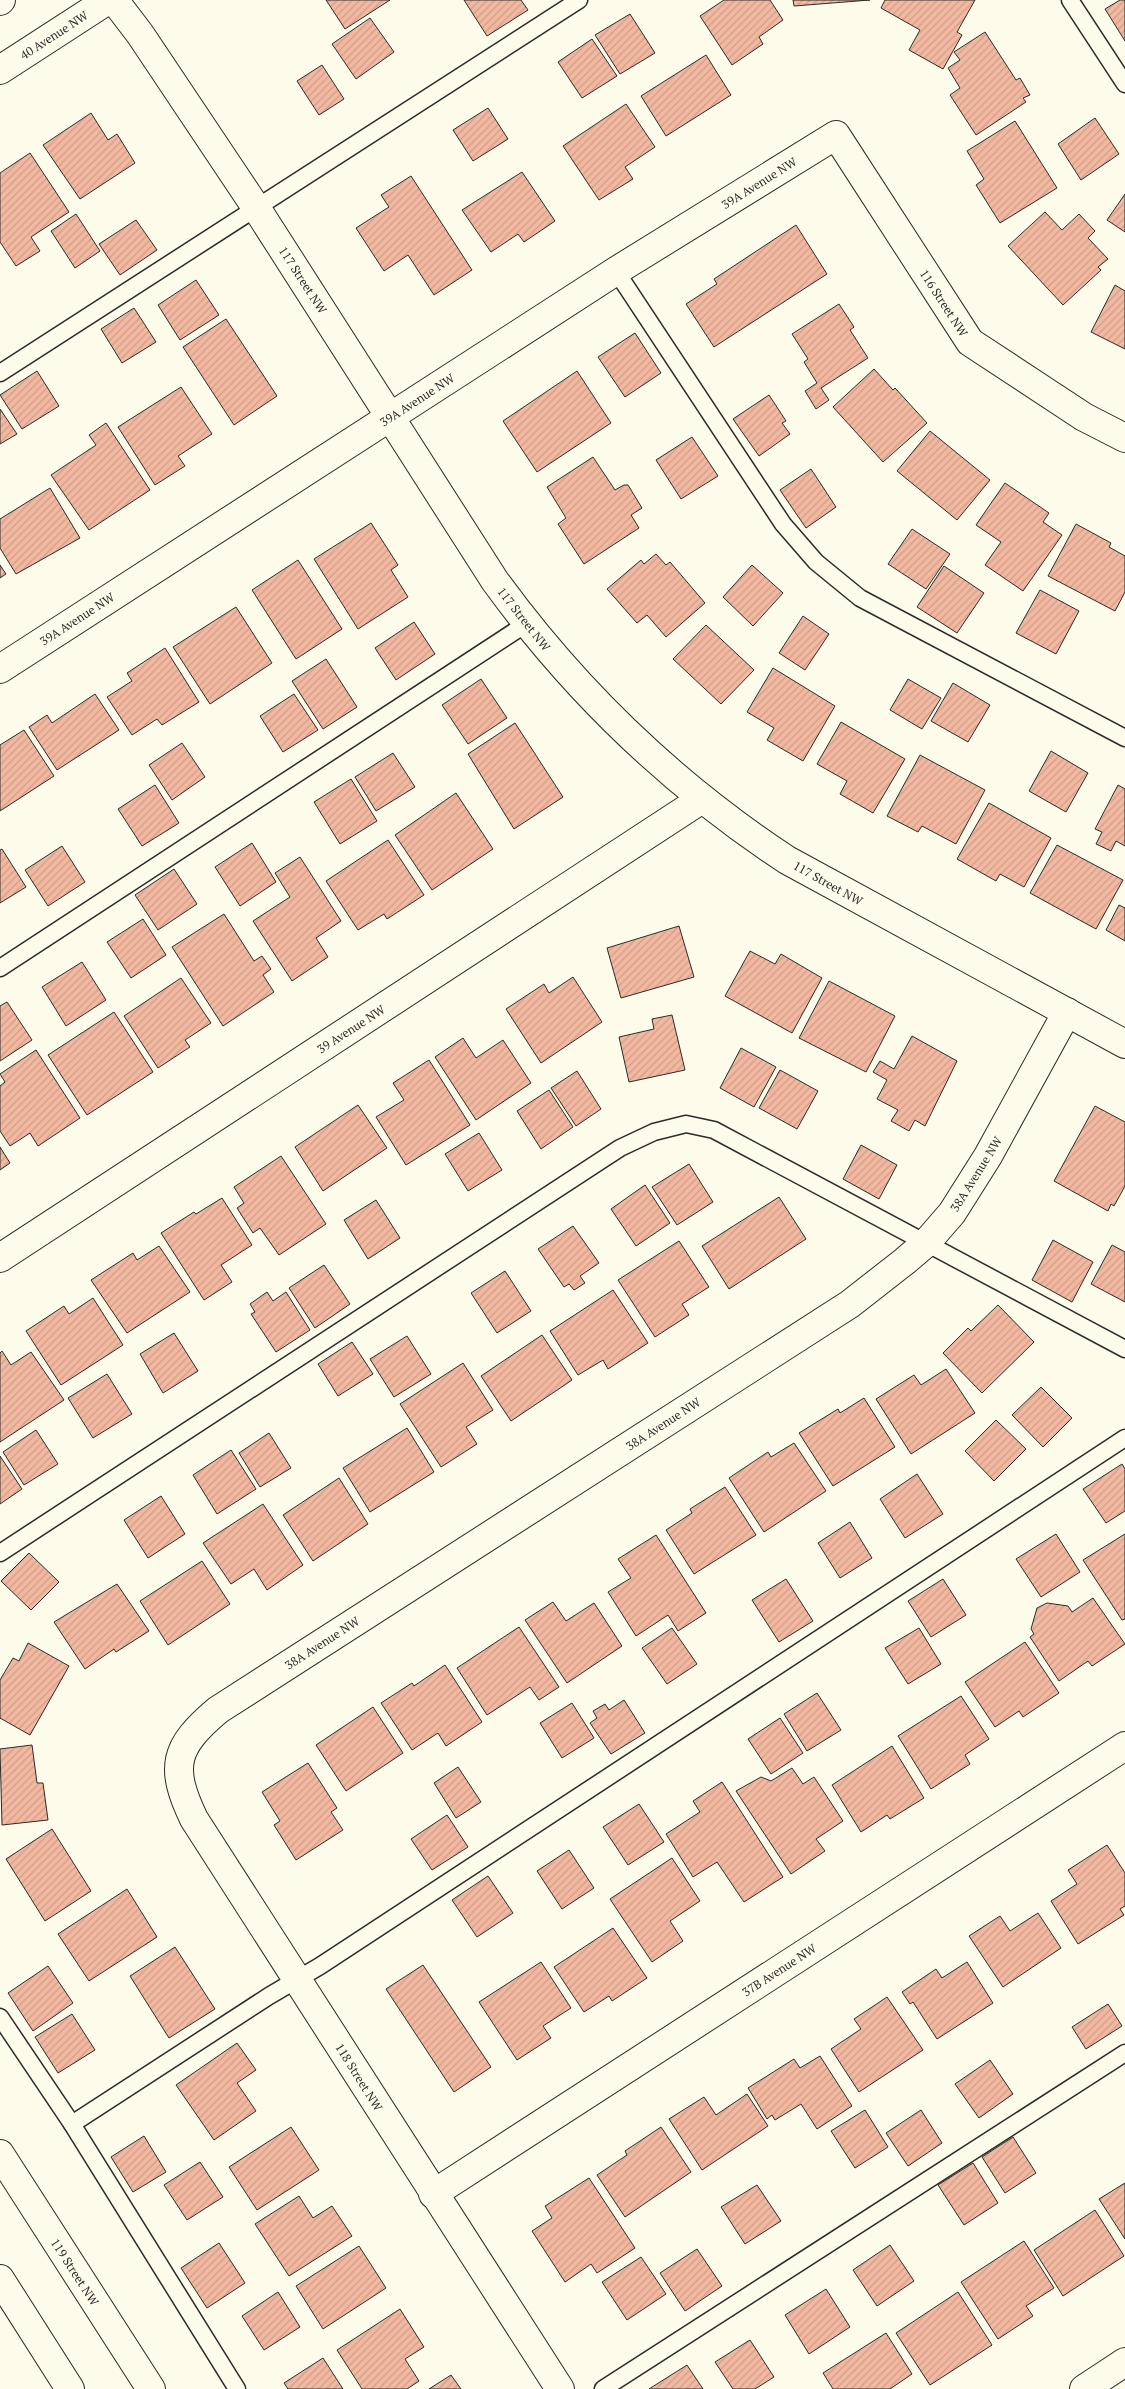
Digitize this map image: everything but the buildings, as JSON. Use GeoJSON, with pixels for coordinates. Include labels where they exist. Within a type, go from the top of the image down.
{"type":"FeatureCollection","features":[{"type":"Feature","properties":{"kind":"street","name":"40 Avenue NW"},"geometry":{"type":"LineString","coordinates":[[0,70],[108,0]]}},
{"type":"Feature","properties":{"kind":"street","name":"117 Street NW"},"geometry":{"type":"LineString","coordinates":[[114,0],[140,34],[257,208],[494,581],[526,624],[602,708],[702,799],[744,832],[787,860],[1125,1044]]}},
{"type":"Feature","properties":{"kind":"street","name":"39A Avenue NW"},"geometry":{"type":"LineString","coordinates":[[0,669],[616,271],[836,135]]}},
{"type":"Feature","properties":{"kind":"street","name":"116 Street NW"},"geometry":{"type":"LineString","coordinates":[[836,135],[970,342],[1084,417],[1125,438]]}},
{"type":"Feature","properties":{"kind":"street","name":"39 Avenue NW"},"geometry":{"type":"LineString","coordinates":[[0,1258],[702,799]]}},
{"type":"Feature","properties":{"kind":"street","name":"38A Avenue NW"},"geometry":{"type":"LineString","coordinates":[[180,1757],[189,1739],[218,1710],[850,1304],[926,1243],[952,1213],[988,1156],[1067,1012]]}},
{"type":"Feature","properties":{"kind":"street","name":"37B Avenue NW"},"geometry":{"type":"LineString","coordinates":[[433,2194],[1125,1746]]}},
{"type":"Feature","properties":{"kind":"street","name":"118 Street NW"},"geometry":{"type":"LineString","coordinates":[[180,1757],[178,1779],[183,1797],[194,1818],[433,2194],[560,2389]]}},
{"type":"Feature","properties":{"kind":"street","name":"119 Street NW"},"geometry":{"type":"LineString","coordinates":[[0,2154],[151,2389]]}},
{"type":"Feature","properties":{"kind":"street"},"geometry":{"type":"LineString","coordinates":[[0,2279],[67,2385]]}},
{"type":"Feature","properties":{"kind":"street"},"geometry":{"type":"LineString","coordinates":[[1084,2389],[1125,2362]]}},
{"type":"Feature","properties":{"kind":"lane"},"geometry":{"type":"LineString","coordinates":[[0,373],[579,0]]}},
{"type":"Feature","properties":{"kind":"lane"},"geometry":{"type":"LineString","coordinates":[[1070,0],[1125,84]]}},
{"type":"Feature","properties":{"kind":"lane"},"geometry":{"type":"LineString","coordinates":[[616,271],[783,524],[816,562],[860,598],[1125,738]]}},
{"type":"Feature","properties":{"kind":"lane"},"geometry":{"type":"LineString","coordinates":[[0,968],[526,624]]}},
{"type":"Feature","properties":{"kind":"lane"},"geometry":{"type":"LineString","coordinates":[[0,1553],[620,1148],[654,1132],[686,1124],[714,1130],[1125,1349]]}},
{"type":"Feature","properties":{"kind":"lane"},"geometry":{"type":"LineString","coordinates":[[72,2124],[298,1979],[1125,1438]]}},
{"type":"Feature","properties":{"kind":"lane"},"geometry":{"type":"LineString","coordinates":[[0,2017],[72,2124],[237,2389]]}},
{"type":"Feature","properties":{"kind":"lane"},"geometry":{"type":"LineString","coordinates":[[603,2389],[1125,2053]]}}]}
